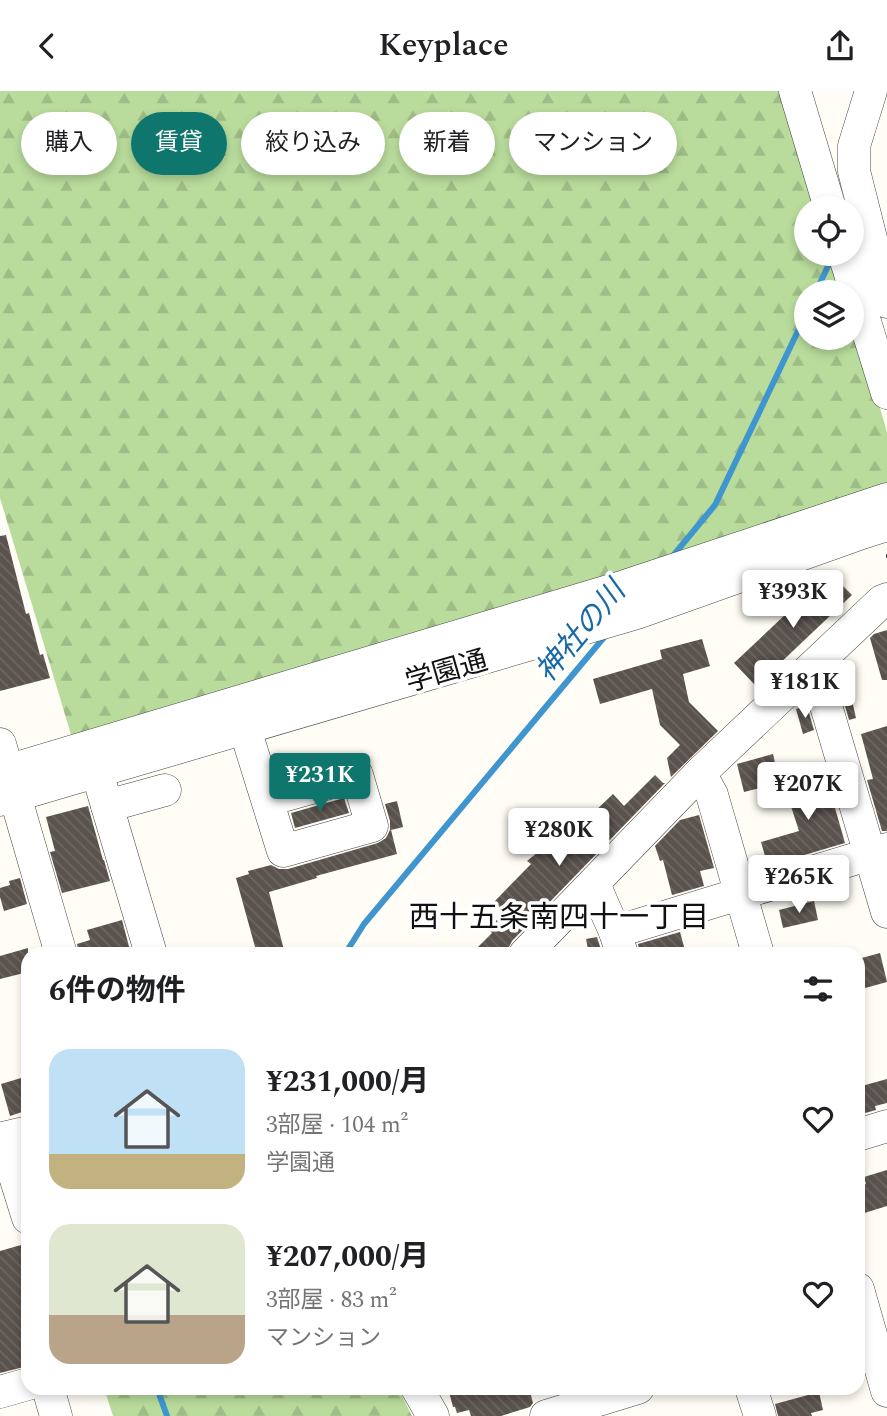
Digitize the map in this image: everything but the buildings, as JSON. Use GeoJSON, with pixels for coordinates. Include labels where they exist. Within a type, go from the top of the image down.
{"type":"FeatureCollection","features":[{"type":"Feature","properties":{"kind":"street"},"geometry":{"type":"LineString","coordinates":[[795,91],[826,196]]}},
{"type":"Feature","properties":{"kind":"street"},"geometry":{"type":"LineString","coordinates":[[871,91],[854,146],[854,171],[887,302]]}},
{"type":"Feature","properties":{"kind":"street"},"geometry":{"type":"LineString","coordinates":[[848,266],[887,393]]}},
{"type":"Feature","properties":{"kind":"street","name":"学園通"},"geometry":{"type":"LineString","coordinates":[[5,776],[625,586],[887,499]]}},
{"type":"Feature","properties":{"kind":"street","name":"学園通"},"geometry":{"type":"LineString","coordinates":[[5,776],[97,772],[637,614],[887,525]]}},
{"type":"Feature","properties":{"kind":"street"},"geometry":{"type":"LineString","coordinates":[[532,947],[700,773],[887,599]]}},
{"type":"Feature","properties":{"kind":"street"},"geometry":{"type":"LineString","coordinates":[[811,669],[821,689],[879,852],[887,912]]}},
{"type":"Feature","properties":{"kind":"street"},"geometry":{"type":"LineString","coordinates":[[245,729],[268,800]]}},
{"type":"Feature","properties":{"kind":"street"},"geometry":{"type":"LineString","coordinates":[[97,772],[149,947]]}},
{"type":"Feature","properties":{"kind":"street"},"geometry":{"type":"LineString","coordinates":[[700,773],[712,795],[756,947]]}},
{"type":"Feature","properties":{"kind":"street"},"geometry":{"type":"LineString","coordinates":[[5,776],[59,947]]}},
{"type":"Feature","properties":{"kind":"street"},"geometry":{"type":"LineString","coordinates":[[107,806],[165,790]]}},
{"type":"Feature","properties":{"kind":"street"},"geometry":{"type":"LineString","coordinates":[[594,884],[619,943],[740,894],[879,852]]}},
{"type":"Feature","properties":{"kind":"street"},"geometry":{"type":"LineString","coordinates":[[865,1133],[887,1126]]}},
{"type":"Feature","properties":{"kind":"street"},"geometry":{"type":"LineString","coordinates":[[21,1134],[3,1138],[21,1196]]}},
{"type":"Feature","properties":{"kind":"street"},"geometry":{"type":"LineString","coordinates":[[865,1314],[887,1391]]}},
{"type":"Feature","properties":{"kind":"street"},"geometry":{"type":"LineString","coordinates":[[0,1392],[21,1386]]}},
{"type":"Feature","properties":{"kind":"street"},"geometry":{"type":"LineString","coordinates":[[50,1395],[56,1416]]}},
{"type":"Feature","properties":{"kind":"street"},"geometry":{"type":"LineString","coordinates":[[421,1395],[433,1416]]}},
{"type":"Feature","properties":{"kind":"street"},"geometry":{"type":"LineString","coordinates":[[546,1416],[615,1395]]}},
{"type":"Feature","properties":{"kind":"street"},"geometry":{"type":"LineString","coordinates":[[753,1395],[760,1416]]}},
{"type":"Feature","properties":{"kind":"green space"},"geometry":{"type":"Polygon","coordinates":[[[0,91],[789,91],[819,196],[794,196],[794,266],[839,266],[844,280],[794,280],[794,350],[863,350],[887,432],[887,485],[884,493],[72,738],[0,498],[0,91]]]}},
{"type":"Feature","properties":{"kind":"green space"},"geometry":{"type":"Polygon","coordinates":[[[106,1395],[402,1395],[412,1416],[113,1416],[106,1395]]]}},
{"type":"Feature","properties":{"kind":"waterway","name":"神社の川"},"geometry":{"type":"LineString","coordinates":[[822,280],[828,266]]}},
{"type":"Feature","properties":{"kind":"waterway","name":"神社の川"},"geometry":{"type":"LineString","coordinates":[[672,557],[715,505],[794,339]]}},
{"type":"Feature","properties":{"kind":"waterway","name":"神社の川"},"geometry":{"type":"LineString","coordinates":[[349,947],[364,924],[606,635]]}},
{"type":"Feature","properties":{"kind":"waterway","name":"神社の川"},"geometry":{"type":"LineString","coordinates":[[160,1395],[167,1416]]}},
{"type":"Feature","properties":{"kind":"district","name":"西十五条南四十一丁目"},"geometry":{"type":"Point","coordinates":[559,917]}}]}
